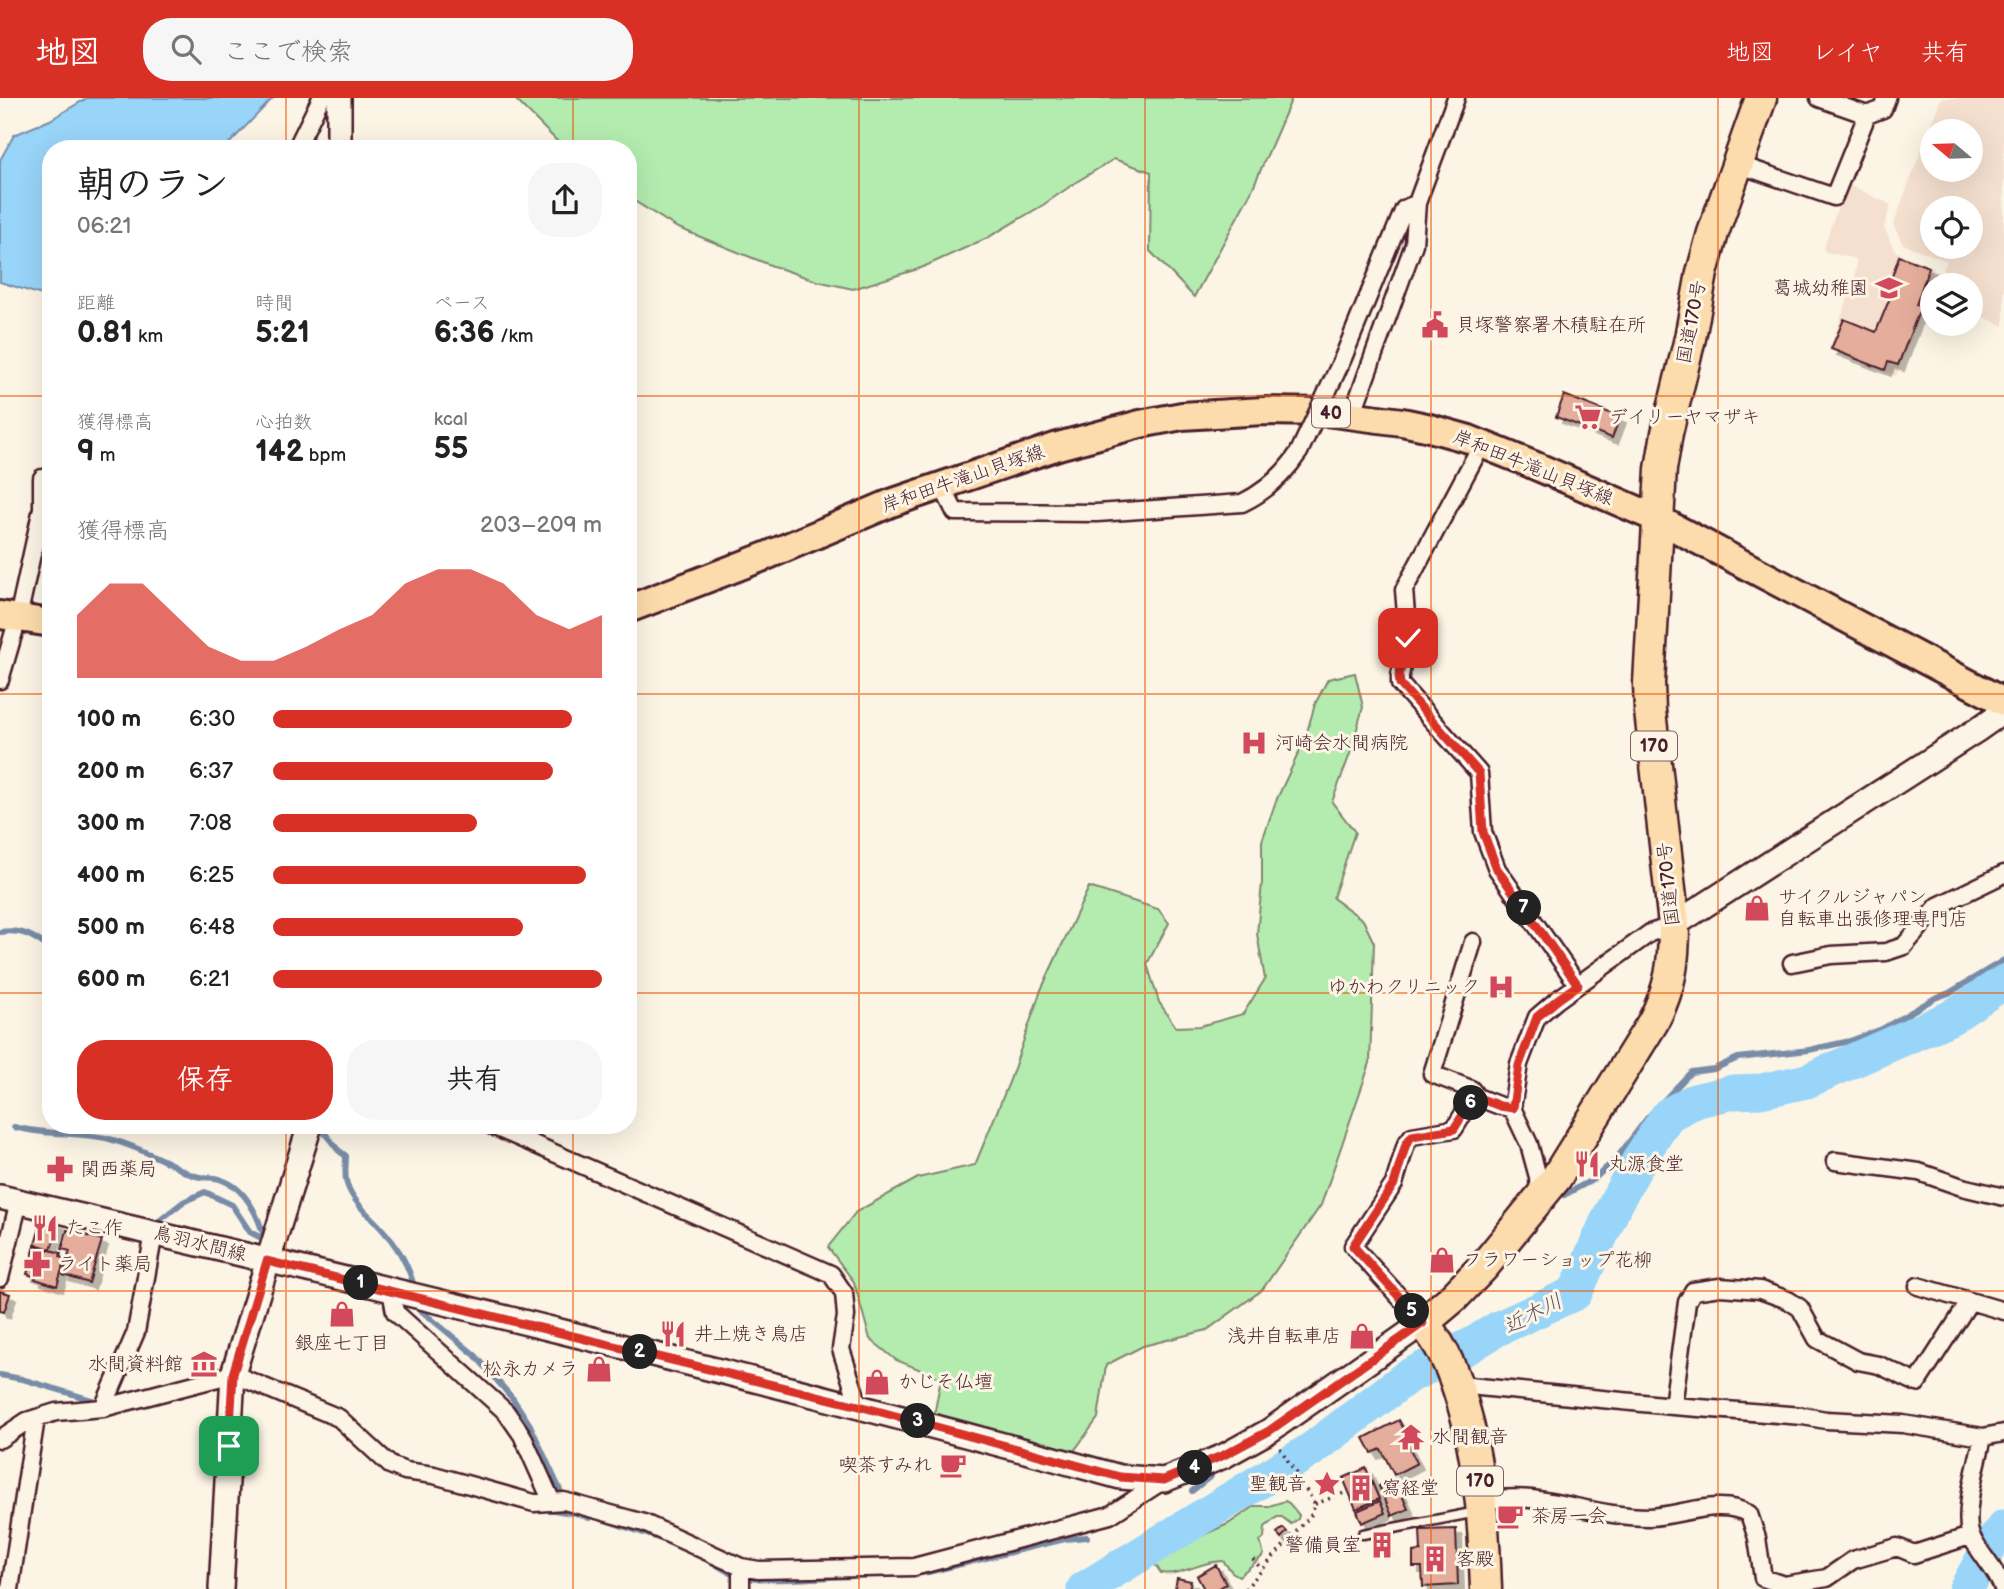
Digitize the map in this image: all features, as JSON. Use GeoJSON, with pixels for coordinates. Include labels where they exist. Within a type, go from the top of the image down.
{"type":"FeatureCollection","features":[{"type":"Feature","properties":{"kind":"highway","name":"国道170号"},"geometry":{"type":"LineString","coordinates":[[1428,1329],[1556,1178],[1653,1022],[1669,985],[1674,925],[1649,683],[1661,469],[1702,273],[1713,233],[1761,98]]}},
{"type":"Feature","properties":{"kind":"highway","name":"170"},"geometry":{"type":"LineString","coordinates":[[1428,1329],[1456,1381],[1476,1458],[1483,1506],[1486,1589]]}},
{"type":"Feature","properties":{"kind":"main road","name":"岸和田牛滝山貝塚線"},"geometry":{"type":"LineString","coordinates":[[637,605],[766,556],[891,503],[1058,446],[1140,424],[1182,416],[1263,411],[1325,412],[1414,424],[1482,444],[1658,519],[2004,702]]}},
{"type":"Feature","properties":{"kind":"main road"},"geometry":{"type":"LineString","coordinates":[[9,616],[42,622]]}},
{"type":"Feature","properties":{"kind":"street"},"geometry":{"type":"LineString","coordinates":[[300,140],[321,98]]}},
{"type":"Feature","properties":{"kind":"street"},"geometry":{"type":"LineString","coordinates":[[339,98],[339,140]]}},
{"type":"Feature","properties":{"kind":"street"},"geometry":{"type":"LineString","coordinates":[[1352,415],[1414,244],[1417,204],[1456,98]]}},
{"type":"Feature","properties":{"kind":"street"},"geometry":{"type":"LineString","coordinates":[[1819,98],[1867,115],[1883,108],[1887,98]]}},
{"type":"Feature","properties":{"kind":"street"},"geometry":{"type":"LineString","coordinates":[[1737,164],[1834,197],[1867,115]]}},
{"type":"Feature","properties":{"kind":"street"},"geometry":{"type":"LineString","coordinates":[[942,486],[955,512],[1097,513],[1242,503],[1262,494],[1287,470],[1299,452],[1343,358],[1404,209],[1417,204]]}},
{"type":"Feature","properties":{"kind":"street"},"geometry":{"type":"LineString","coordinates":[[1482,444],[1404,590],[1408,638],[1399,676],[1400,684],[1479,773],[1483,832],[1497,869],[1578,985]]}},
{"type":"Feature","properties":{"kind":"street"},"geometry":{"type":"LineString","coordinates":[[0,680],[9,616],[41,508],[42,478]]}},
{"type":"Feature","properties":{"kind":"street"},"geometry":{"type":"LineString","coordinates":[[1539,1200],[1538,1177],[1529,1144],[1513,1108],[1519,1065],[1537,1017],[1650,933],[1674,925],[2004,711]]}},
{"type":"Feature","properties":{"kind":"street"},"geometry":{"type":"LineString","coordinates":[[1792,963],[1831,955],[1886,952],[1904,946],[1938,906],[2004,874]]}},
{"type":"Feature","properties":{"kind":"street"},"geometry":{"type":"LineString","coordinates":[[1473,942],[1432,1074],[1471,1088],[1476,1097],[1513,1108]]}},
{"type":"Feature","properties":{"kind":"street"},"geometry":{"type":"LineString","coordinates":[[1428,1329],[1353,1246],[1394,1184],[1406,1144],[1412,1136],[1454,1129],[1476,1097]]}},
{"type":"Feature","properties":{"kind":"street"},"geometry":{"type":"LineString","coordinates":[[221,1589],[233,1374],[307,1134]]}},
{"type":"Feature","properties":{"kind":"street"},"geometry":{"type":"LineString","coordinates":[[510,1134],[831,1275],[844,1293],[846,1316],[841,1349],[859,1406]]}},
{"type":"Feature","properties":{"kind":"street"},"geometry":{"type":"LineString","coordinates":[[1835,1161],[1919,1172],[1962,1187],[2004,1197]]}},
{"type":"Feature","properties":{"kind":"street"},"geometry":{"type":"LineString","coordinates":[[0,1278],[9,1199]]}},
{"type":"Feature","properties":{"kind":"street","name":"鳥羽水間線"},"geometry":{"type":"LineString","coordinates":[[9,1199],[859,1406],[1120,1477],[1164,1480],[1224,1455],[1269,1431],[1428,1329]]}},
{"type":"Feature","properties":{"kind":"street"},"geometry":{"type":"LineString","coordinates":[[103,1408],[136,1332],[154,1233]]}},
{"type":"Feature","properties":{"kind":"street"},"geometry":{"type":"LineString","coordinates":[[1918,1286],[2004,1311]]}},
{"type":"Feature","properties":{"kind":"street"},"geometry":{"type":"LineString","coordinates":[[1673,1406],[1687,1302],[1693,1292],[1720,1287],[1760,1290],[1788,1300],[1800,1308],[1817,1339],[1858,1361],[1879,1365],[1917,1384],[1970,1301]]}},
{"type":"Feature","properties":{"kind":"street"},"geometry":{"type":"LineString","coordinates":[[391,1290],[395,1312],[506,1412],[522,1435],[552,1502]]}},
{"type":"Feature","properties":{"kind":"street"},"geometry":{"type":"LineString","coordinates":[[0,1439],[27,1421],[56,1412],[103,1408],[233,1374],[339,1418],[390,1465],[405,1471],[434,1475],[534,1503],[564,1501],[644,1522],[741,1567],[787,1571],[914,1567],[1110,1515],[1164,1480]]}},
{"type":"Feature","properties":{"kind":"street"},"geometry":{"type":"LineString","coordinates":[[1456,1381],[1673,1406],[1903,1424],[1983,1437],[2004,1433]]}},
{"type":"Feature","properties":{"kind":"street"},"geometry":{"type":"LineString","coordinates":[[10,1589],[36,1418]]}},
{"type":"Feature","properties":{"kind":"street"},"geometry":{"type":"LineString","coordinates":[[1983,1437],[1967,1517],[1970,1536],[2002,1584]]}},
{"type":"Feature","properties":{"kind":"street"},"geometry":{"type":"LineString","coordinates":[[1483,1506],[1528,1498],[1649,1517],[1724,1507],[1738,1508],[1749,1514],[1758,1538],[1763,1578],[1784,1585],[1827,1578],[1853,1560],[1897,1547],[1914,1554],[1970,1536]]}},
{"type":"Feature","properties":{"kind":"street"},"geometry":{"type":"LineString","coordinates":[[741,1567],[741,1589]]}},
{"type":"Feature","properties":{"kind":"lane"},"geometry":{"type":"LineString","coordinates":[[1363,1534],[1483,1506]]}},
{"type":"Feature","properties":{"kind":"path"},"geometry":{"type":"LineString","coordinates":[[1275,1440],[1315,1504]]}},
{"type":"Feature","properties":{"kind":"path"},"geometry":{"type":"LineString","coordinates":[[1315,1504],[1347,1492]]}},
{"type":"Feature","properties":{"kind":"path"},"geometry":{"type":"LineString","coordinates":[[1245,1589],[1312,1514],[1315,1504]]}},
{"type":"Feature","properties":{"kind":"path"},"geometry":{"type":"LineString","coordinates":[[1253,1559],[1262,1570]]}},
{"type":"Feature","properties":{"kind":"shaded area"},"geometry":{"type":"Polygon","coordinates":[[[1941,98],[2004,98],[2004,326],[1983,317],[1983,273],[1943,273],[1947,261],[1942,259],[1983,259],[1983,196],[1920,196],[1920,251],[1903,244],[1893,225],[1920,154],[1920,182],[1983,182],[1983,119],[1933,119],[1941,98]]]}},
{"type":"Feature","properties":{"kind":"shaded area","name":"葛城幼稚園"},"geometry":{"type":"Polygon","coordinates":[[[1846,183],[1891,205],[1884,227],[1895,251],[1934,268],[1932,273],[1920,273],[1920,316],[1896,376],[1829,350],[1855,279],[1856,259],[1823,249],[1846,183]]]}},
{"type":"Feature","properties":{"kind":"green space"},"geometry":{"type":"Polygon","coordinates":[[[514,98],[1292,98],[1251,192],[1194,297],[1150,251],[1151,172],[1114,159],[987,238],[921,268],[853,289],[817,281],[770,265],[676,227],[637,203],[637,140],[556,140],[514,98]]]}},
{"type":"Feature","properties":{"kind":"green space"},"geometry":{"type":"Polygon","coordinates":[[[1355,673],[1363,707],[1350,754],[1332,802],[1355,832],[1333,898],[1363,920],[1374,943],[1370,1063],[1321,1205],[1262,1290],[1207,1330],[1143,1346],[1106,1365],[1098,1418],[1071,1455],[934,1416],[941,1378],[896,1360],[870,1339],[854,1282],[828,1247],[856,1212],[918,1178],[975,1165],[1010,1080],[1041,990],[1089,887],[1158,909],[1169,923],[1147,964],[1159,1002],[1176,1027],[1200,1026],[1243,1014],[1265,979],[1257,934],[1262,883],[1262,841],[1276,801],[1305,739],[1315,704],[1328,679],[1355,673]]]}},
{"type":"Feature","properties":{"kind":"green space"},"geometry":{"type":"Polygon","coordinates":[[[1285,1501],[1299,1515],[1298,1519],[1291,1524],[1282,1517],[1277,1517],[1265,1527],[1264,1538],[1260,1541],[1264,1555],[1239,1576],[1223,1561],[1169,1573],[1161,1573],[1155,1564],[1165,1552],[1228,1524],[1255,1506],[1269,1506],[1285,1501]]]}},
{"type":"Feature","properties":{"kind":"water"},"geometry":{"type":"Polygon","coordinates":[[[87,98],[273,98],[233,140],[42,140],[42,295],[0,282],[0,160],[14,135],[50,120],[87,98]]]}},
{"type":"Feature","properties":{"kind":"building"},"geometry":{"type":"Polygon","coordinates":[[[1899,256],[1929,267],[1927,273],[1920,273],[1920,293],[1916,305],[1920,309],[1898,365],[1888,362],[1885,370],[1831,349],[1844,319],[1876,332],[1894,288],[1889,285],[1899,256]]]}},
{"type":"Feature","properties":{"kind":"building","name":"デイリーヤマザキ"},"geometry":{"type":"Polygon","coordinates":[[[1564,395],[1620,417],[1612,438],[1556,417],[1564,395]]]}},
{"type":"Feature","properties":{"kind":"building"},"geometry":{"type":"Polygon","coordinates":[[[43,1218],[59,1223],[51,1249],[35,1244],[43,1218]]]}},
{"type":"Feature","properties":{"kind":"building"},"geometry":{"type":"Polygon","coordinates":[[[67,1230],[102,1240],[89,1283],[63,1275],[70,1251],[62,1249],[67,1230]]]}},
{"type":"Feature","properties":{"kind":"building"},"geometry":{"type":"Polygon","coordinates":[[[35,1246],[61,1253],[60,1257],[65,1259],[57,1286],[27,1274],[35,1246]]]}},
{"type":"Feature","properties":{"kind":"building"},"geometry":{"type":"Polygon","coordinates":[[[0,1291],[10,1294],[4,1312],[0,1311],[0,1291]]]}},
{"type":"Feature","properties":{"kind":"building"},"geometry":{"type":"Polygon","coordinates":[[[1399,1420],[1417,1463],[1394,1475],[1381,1449],[1372,1453],[1364,1438],[1399,1420]]]}},
{"type":"Feature","properties":{"kind":"building","name":"寫経堂"},"geometry":{"type":"Polygon","coordinates":[[[1366,1468],[1379,1499],[1356,1509],[1343,1478],[1366,1468]]]}},
{"type":"Feature","properties":{"kind":"building"},"geometry":{"type":"Polygon","coordinates":[[[1395,1479],[1408,1509],[1392,1516],[1379,1486],[1395,1479]]]}},
{"type":"Feature","properties":{"kind":"building"},"geometry":{"type":"Polygon","coordinates":[[[1380,1501],[1385,1513],[1362,1523],[1357,1511],[1380,1501]]]}},
{"type":"Feature","properties":{"kind":"building"},"geometry":{"type":"Polygon","coordinates":[[[1283,1528],[1287,1532],[1281,1538],[1277,1533],[1283,1528]]]}},
{"type":"Feature","properties":{"kind":"building","name":"客殿"},"geometry":{"type":"Polygon","coordinates":[[[1456,1529],[1458,1585],[1423,1587],[1422,1567],[1413,1567],[1413,1552],[1421,1551],[1420,1530],[1456,1529]]]}},
{"type":"Feature","properties":{"kind":"building","name":"警備員室"},"geometry":{"type":"Polygon","coordinates":[[[1377,1540],[1384,1540],[1386,1550],[1379,1551],[1377,1540]]]}},
{"type":"Feature","properties":{"kind":"building"},"geometry":{"type":"Polygon","coordinates":[[[1216,1565],[1226,1584],[1217,1589],[1204,1589],[1197,1576],[1216,1565]]]}},
{"type":"Feature","properties":{"kind":"building"},"geometry":{"type":"Polygon","coordinates":[[[1177,1578],[1191,1581],[1189,1589],[1175,1589],[1177,1578]]]}},
{"type":"Feature","properties":{"kind":"waterway"},"geometry":{"type":"LineString","coordinates":[[0,932],[27,934],[42,942]]}},
{"type":"Feature","properties":{"kind":"waterway"},"geometry":{"type":"LineString","coordinates":[[1564,1195],[1594,1179],[1616,1159],[1648,1117],[1691,1072],[1714,1069],[1738,1058],[1809,1050],[1850,1041],[1882,1029],[2004,960]]}},
{"type":"Feature","properties":{"kind":"waterway","name":"近木川"},"geometry":{"type":"LineString","coordinates":[[1084,1589],[1311,1450],[1407,1377],[1497,1329],[1575,1293],[1617,1200],[1668,1115],[1694,1101],[1807,1081],[1950,1018],[2004,982]]}},
{"type":"Feature","properties":{"kind":"waterway"},"geometry":{"type":"LineString","coordinates":[[14,1127],[42,1131]]}},
{"type":"Feature","properties":{"kind":"waterway"},"geometry":{"type":"LineString","coordinates":[[72,1134],[123,1143],[193,1175],[216,1178],[230,1184],[245,1196],[265,1240]]}},
{"type":"Feature","properties":{"kind":"waterway"},"geometry":{"type":"LineString","coordinates":[[326,1134],[346,1156],[346,1178],[350,1191],[397,1248],[414,1286]]}},
{"type":"Feature","properties":{"kind":"waterway"},"geometry":{"type":"LineString","coordinates":[[159,1221],[183,1202],[205,1192],[232,1205],[250,1232],[265,1240]]}},
{"type":"Feature","properties":{"kind":"waterway"},"geometry":{"type":"LineString","coordinates":[[418,1308],[475,1355],[513,1399],[530,1425],[560,1490]]}},
{"type":"Feature","properties":{"kind":"waterway"},"geometry":{"type":"LineString","coordinates":[[0,1375],[99,1402],[101,1398]]}},
{"type":"Feature","properties":{"kind":"waterway"},"geometry":{"type":"LineString","coordinates":[[1192,1491],[1211,1476]]}},
{"type":"Feature","properties":{"kind":"waterway"},"geometry":{"type":"LineString","coordinates":[[542,1508],[571,1513]]}},
{"type":"Feature","properties":{"kind":"waterway"},"geometry":{"type":"LineString","coordinates":[[568,1510],[589,1518],[590,1515]]}},
{"type":"Feature","properties":{"kind":"waterway"},"geometry":{"type":"LineString","coordinates":[[608,1521],[661,1539]]}},
{"type":"Feature","properties":{"kind":"waterway"},"geometry":{"type":"LineString","coordinates":[[1966,1589],[2004,1527]]}},
{"type":"Feature","properties":{"kind":"waterway"},"geometry":{"type":"LineString","coordinates":[[918,1573],[1065,1539],[1087,1537]]}},
{"type":"Feature","properties":{"kind":"waterway"},"geometry":{"type":"LineString","coordinates":[[709,1560],[734,1574],[760,1579],[852,1576]]}},
{"type":"Feature","properties":{"kind":"place","name":"葛城幼稚園"},"geometry":{"type":"Point","coordinates":[1889,288]}},
{"type":"Feature","properties":{"kind":"place","name":"貝塚警察署木積駐在所"},"geometry":{"type":"Point","coordinates":[1435,325]}},
{"type":"Feature","properties":{"kind":"place","name":"デイリーヤマザキ"},"geometry":{"type":"Point","coordinates":[1588,417]}},
{"type":"Feature","properties":{"kind":"place","name":"河崎会水間病院"},"geometry":{"type":"Point","coordinates":[1254,743]}},
{"type":"Feature","properties":{"kind":"place","name":"サイクルジャパン 自転車出張修理専門店"},"geometry":{"type":"Point","coordinates":[1757,908]}},
{"type":"Feature","properties":{"kind":"place","name":"ゆかわクリニック"},"geometry":{"type":"Point","coordinates":[1501,987]}},
{"type":"Feature","properties":{"kind":"place","name":"丸源食堂"},"geometry":{"type":"Point","coordinates":[1587,1164]}},
{"type":"Feature","properties":{"kind":"place","name":"関西薬局"},"geometry":{"type":"Point","coordinates":[60,1169]}},
{"type":"Feature","properties":{"kind":"place","name":"たこ作"},"geometry":{"type":"Point","coordinates":[45,1228]}},
{"type":"Feature","properties":{"kind":"place","name":"フラワーショップ花柳"},"geometry":{"type":"Point","coordinates":[1442,1260]}},
{"type":"Feature","properties":{"kind":"place","name":"ライト薬局"},"geometry":{"type":"Point","coordinates":[37,1264]}},
{"type":"Feature","properties":{"kind":"place","name":"銀座七丁目"},"geometry":{"type":"Point","coordinates":[342,1314]}},
{"type":"Feature","properties":{"kind":"place","name":"井上焼き鳥店"},"geometry":{"type":"Point","coordinates":[673,1334]}},
{"type":"Feature","properties":{"kind":"place","name":"浅井自転車店"},"geometry":{"type":"Point","coordinates":[1362,1336]}},
{"type":"Feature","properties":{"kind":"place","name":"水間資料館"},"geometry":{"type":"Point","coordinates":[204,1364]}},
{"type":"Feature","properties":{"kind":"place","name":"松永カメラ"},"geometry":{"type":"Point","coordinates":[599,1369]}},
{"type":"Feature","properties":{"kind":"place","name":"かじそ仏壇"},"geometry":{"type":"Point","coordinates":[877,1382]}},
{"type":"Feature","properties":{"kind":"place","name":"水間観音"},"geometry":{"type":"Point","coordinates":[1411,1437]}},
{"type":"Feature","properties":{"kind":"place","name":"喫茶すみれ"},"geometry":{"type":"Point","coordinates":[953,1465]}},
{"type":"Feature","properties":{"kind":"place","name":"聖観音"},"geometry":{"type":"Point","coordinates":[1327,1484]}},
{"type":"Feature","properties":{"kind":"place","name":"寫経堂"},"geometry":{"type":"Point","coordinates":[1361,1488]}},
{"type":"Feature","properties":{"kind":"place","name":"茶房一会"},"geometry":{"type":"Point","coordinates":[1510,1516]}},
{"type":"Feature","properties":{"kind":"place","name":"警備員室"},"geometry":{"type":"Point","coordinates":[1382,1545]}},
{"type":"Feature","properties":{"kind":"place","name":"客殿"},"geometry":{"type":"Point","coordinates":[1435,1559]}},
{"type":"Feature","properties":{"kind":"route"},"geometry":{"type":"LineString","coordinates":[[229,1446],[233,1374],[267,1261],[859,1406],[1120,1477],[1164,1480],[1224,1455],[1269,1431],[1423,1323],[1353,1246],[1394,1184],[1406,1144],[1412,1136],[1454,1129],[1476,1097],[1513,1108],[1519,1065],[1537,1017],[1578,985],[1497,869],[1483,832],[1479,773],[1400,684],[1399,676],[1408,638]]}}]}
